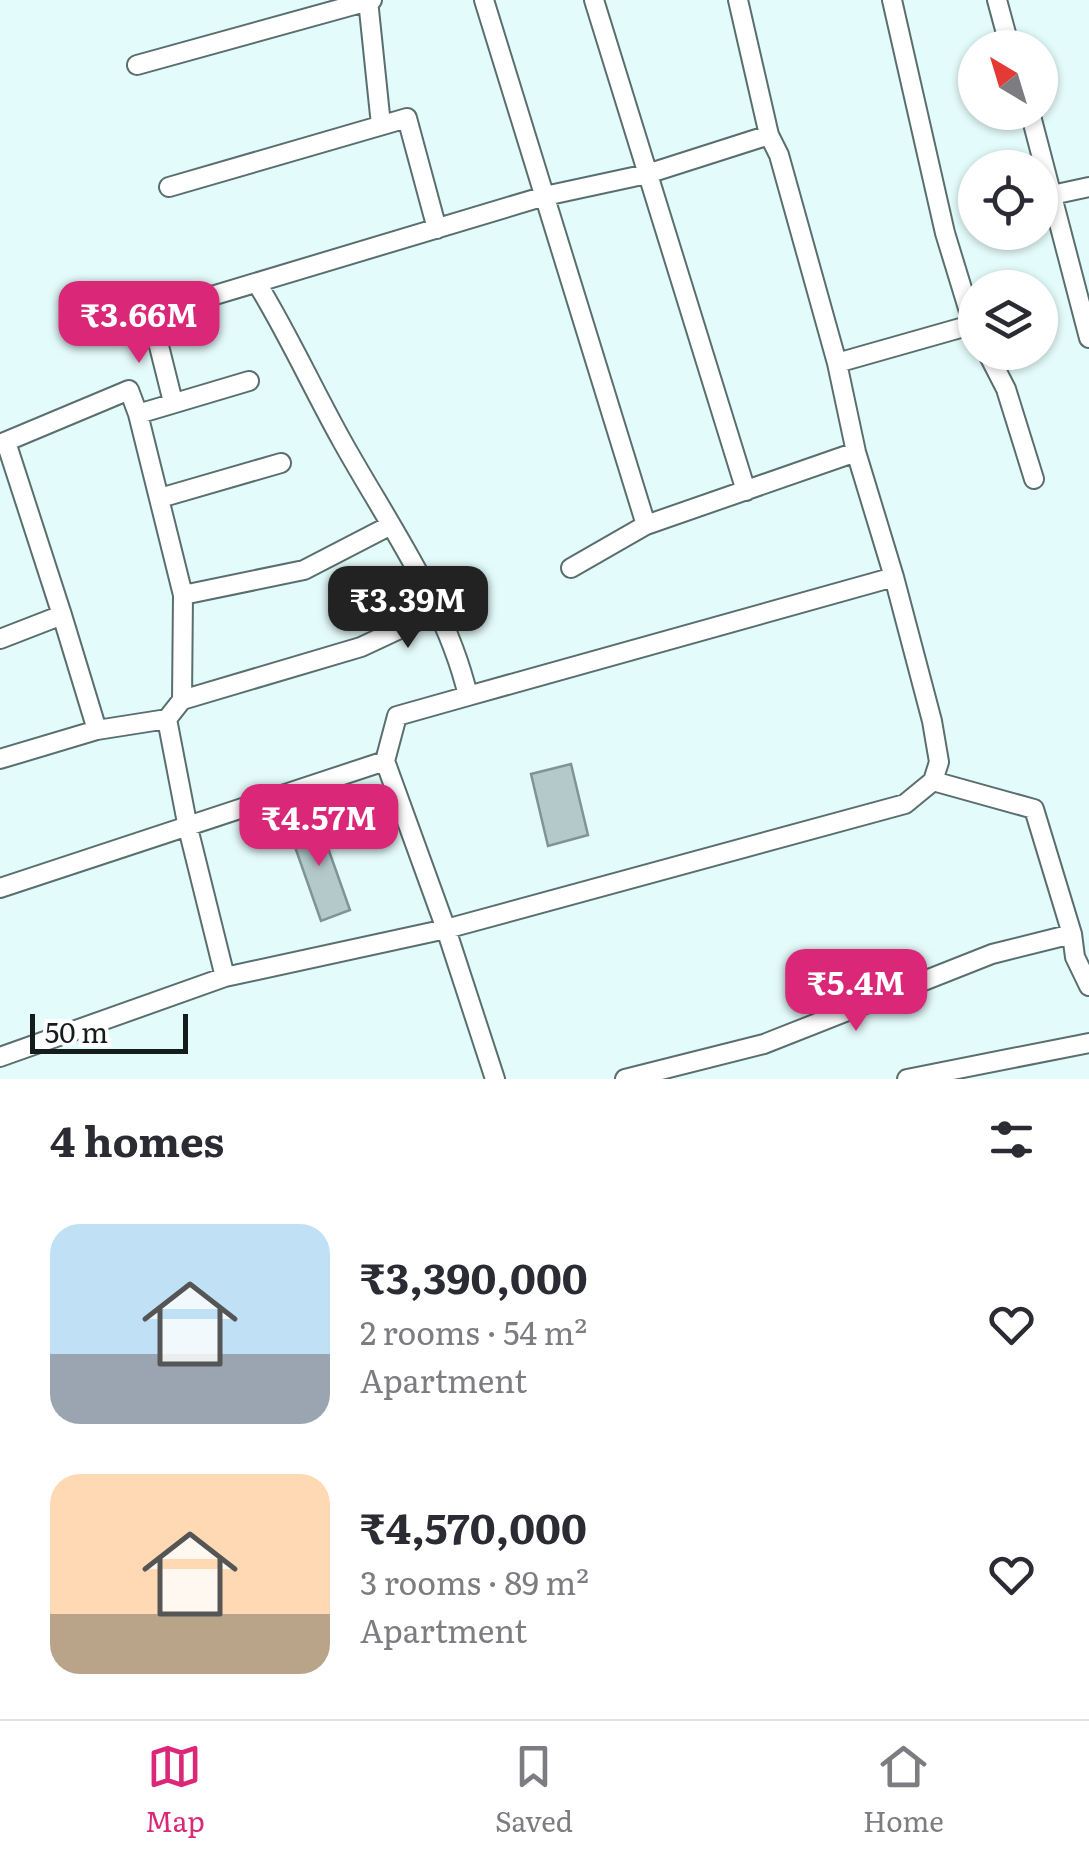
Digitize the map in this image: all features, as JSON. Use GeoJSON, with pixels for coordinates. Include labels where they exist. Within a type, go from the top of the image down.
{"type":"FeatureCollection","features":[{"type":"Feature","properties":{"kind":"street"},"geometry":{"type":"LineString","coordinates":[[137,65],[370,0],[381,125]]}},
{"type":"Feature","properties":{"kind":"street"},"geometry":{"type":"LineString","coordinates":[[484,0],[646,525]]}},
{"type":"Feature","properties":{"kind":"street"},"geometry":{"type":"LineString","coordinates":[[594,0],[746,491]]}},
{"type":"Feature","properties":{"kind":"street"},"geometry":{"type":"LineString","coordinates":[[892,0],[958,277]]}},
{"type":"Feature","properties":{"kind":"street"},"geometry":{"type":"LineString","coordinates":[[996,0],[1005,30]]}},
{"type":"Feature","properties":{"kind":"street"},"geometry":{"type":"LineString","coordinates":[[0,1057],[225,976],[446,929],[904,804],[933,781],[940,762],[932,721],[856,452],[837,363],[779,155],[769,134],[741,1]]}},
{"type":"Feature","properties":{"kind":"street"},"geometry":{"type":"LineString","coordinates":[[169,188],[407,118],[437,229]]}},
{"type":"Feature","properties":{"kind":"street"},"geometry":{"type":"LineString","coordinates":[[206,298],[546,196],[648,174],[769,134]]}},
{"type":"Feature","properties":{"kind":"street"},"geometry":{"type":"LineString","coordinates":[[1058,194],[1089,187]]}},
{"type":"Feature","properties":{"kind":"street"},"geometry":{"type":"LineString","coordinates":[[1058,218],[1089,338]]}},
{"type":"Feature","properties":{"kind":"street"},"geometry":{"type":"LineString","coordinates":[[258,285],[285,328],[436,612],[468,696]]}},
{"type":"Feature","properties":{"kind":"street"},"geometry":{"type":"LineString","coordinates":[[152,318],[173,402]]}},
{"type":"Feature","properties":{"kind":"street"},"geometry":{"type":"LineString","coordinates":[[837,363],[958,332]]}},
{"type":"Feature","properties":{"kind":"street"},"geometry":{"type":"LineString","coordinates":[[996,370],[1006,389],[1034,479]]}},
{"type":"Feature","properties":{"kind":"street"},"geometry":{"type":"LineString","coordinates":[[138,414],[249,381]]}},
{"type":"Feature","properties":{"kind":"street"},"geometry":{"type":"LineString","coordinates":[[0,759],[97,730],[168,719],[182,700],[183,595],[138,414],[128,390],[3,443],[97,730]]}},
{"type":"Feature","properties":{"kind":"street"},"geometry":{"type":"LineString","coordinates":[[572,568],[646,525],[856,452]]}},
{"type":"Feature","properties":{"kind":"street"},"geometry":{"type":"LineString","coordinates":[[160,498],[281,462]]}},
{"type":"Feature","properties":{"kind":"street"},"geometry":{"type":"LineString","coordinates":[[183,595],[304,570],[391,525]]}},
{"type":"Feature","properties":{"kind":"street"},"geometry":{"type":"LineString","coordinates":[[495,1079],[385,761],[397,716],[894,577]]}},
{"type":"Feature","properties":{"kind":"street"},"geometry":{"type":"LineString","coordinates":[[182,700],[361,647],[436,612]]}},
{"type":"Feature","properties":{"kind":"street"},"geometry":{"type":"LineString","coordinates":[[0,639],[62,615]]}},
{"type":"Feature","properties":{"kind":"street"},"geometry":{"type":"LineString","coordinates":[[168,719],[188,828],[225,976]]}},
{"type":"Feature","properties":{"kind":"street"},"geometry":{"type":"LineString","coordinates":[[0,888],[385,761]]}},
{"type":"Feature","properties":{"kind":"street"},"geometry":{"type":"LineString","coordinates":[[933,781],[1034,808],[1072,934],[1075,957],[1089,986]]}},
{"type":"Feature","properties":{"kind":"street"},"geometry":{"type":"LineString","coordinates":[[624,1079],[764,1044],[992,954],[1072,934]]}},
{"type":"Feature","properties":{"kind":"street"},"geometry":{"type":"LineString","coordinates":[[908,1079],[1089,1043]]}},
{"type":"Feature","properties":{"kind":"building"},"geometry":{"type":"Polygon","coordinates":[[[571,764],[588,835],[548,846],[531,774],[571,764]]]}},
{"type":"Feature","properties":{"kind":"building"},"geometry":{"type":"Polygon","coordinates":[[[317,817],[350,910],[321,921],[288,827],[317,817]]]}}]}
